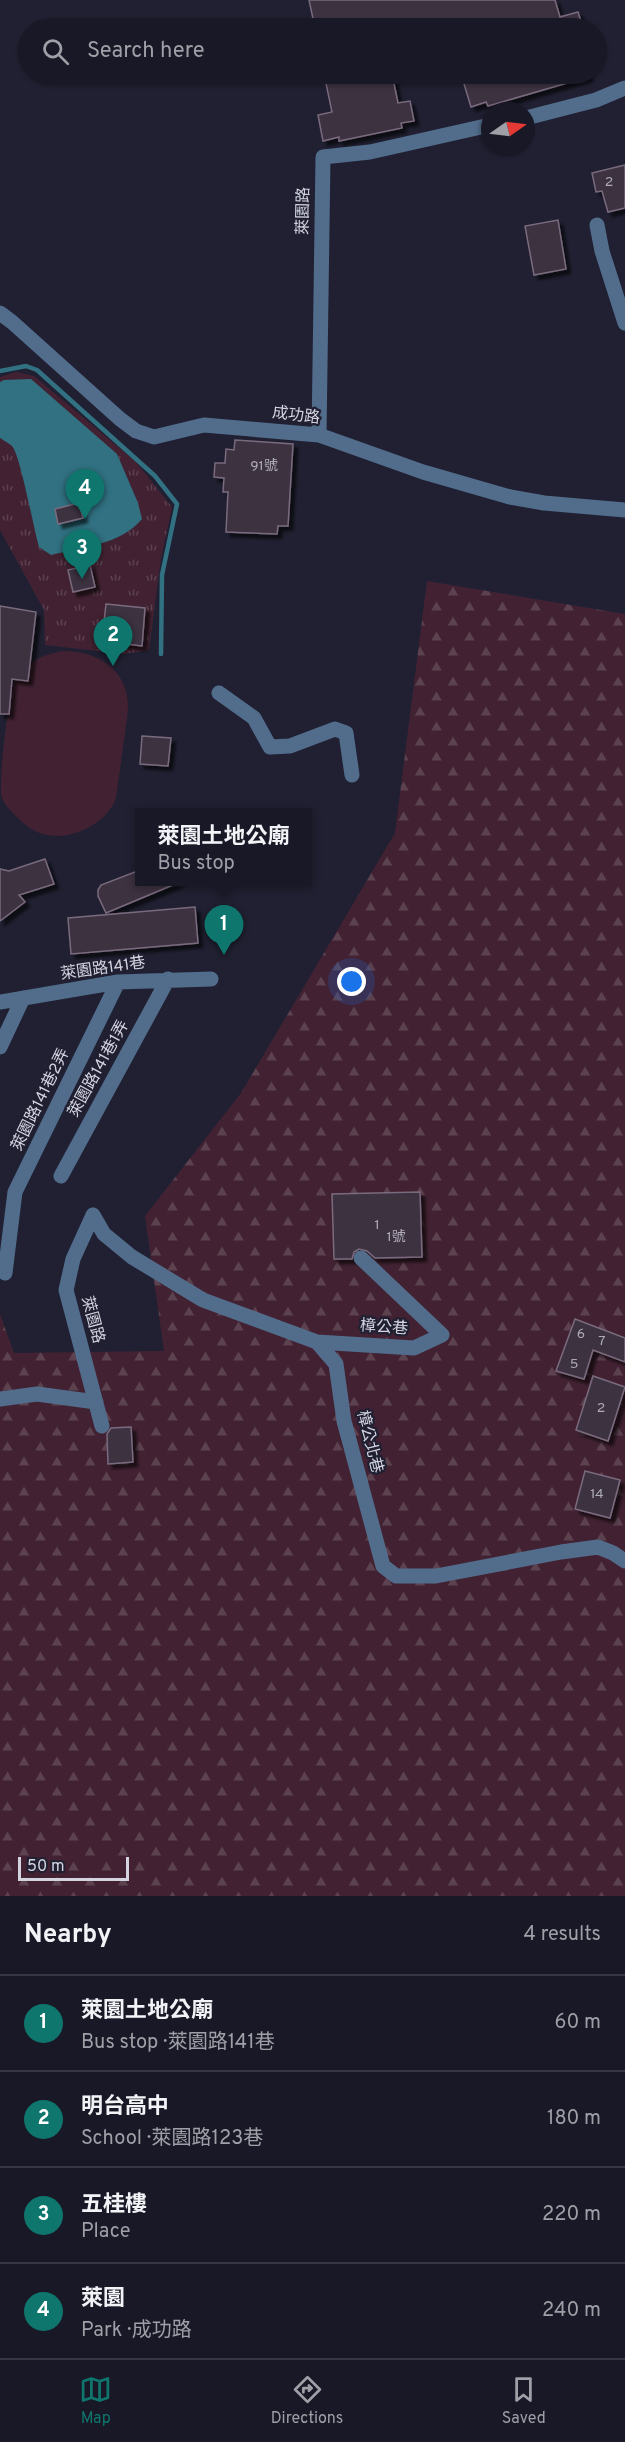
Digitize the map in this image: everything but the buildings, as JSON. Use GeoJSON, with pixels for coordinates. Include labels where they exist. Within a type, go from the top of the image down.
{"type":"FeatureCollection","features":[{"type":"Feature","properties":{"kind":"street"},"geometry":{"type":"LineString","coordinates":[[535,116],[596,100],[625,88]]}},
{"type":"Feature","properties":{"kind":"street","name":"萊園路"},"geometry":{"type":"LineString","coordinates":[[319,435],[323,157],[370,152],[481,127]]}},
{"type":"Feature","properties":{"kind":"street"},"geometry":{"type":"LineString","coordinates":[[597,225],[602,251],[625,322]]}},
{"type":"Feature","properties":{"kind":"street","name":"成功路"},"geometry":{"type":"LineString","coordinates":[[0,313],[120,419],[142,434],[154,437],[204,425],[319,435],[423,472],[510,497],[544,503],[625,510]]}},
{"type":"Feature","properties":{"kind":"street"},"geometry":{"type":"LineString","coordinates":[[219,693],[254,718],[270,747],[290,747],[335,729],[346,733],[352,775]]}},
{"type":"Feature","properties":{"kind":"street","name":"萊園路141巷"},"geometry":{"type":"LineString","coordinates":[[0,1002],[118,982],[211,978]]}},
{"type":"Feature","properties":{"kind":"street","name":"萊園路141巷1弄"},"geometry":{"type":"LineString","coordinates":[[61,1176],[168,979]]}},
{"type":"Feature","properties":{"kind":"street","name":"萊園路141巷2弄"},"geometry":{"type":"LineString","coordinates":[[5,1273],[15,1192],[118,982]]}},
{"type":"Feature","properties":{"kind":"street"},"geometry":{"type":"LineString","coordinates":[[0,1047],[23,998]]}},
{"type":"Feature","properties":{"kind":"street","name":"萊園路"},"geometry":{"type":"LineString","coordinates":[[93,1215],[73,1259],[66,1290],[102,1426]]}},
{"type":"Feature","properties":{"kind":"street","name":"樟公北巷"},"geometry":{"type":"LineString","coordinates":[[93,1215],[104,1234],[132,1257],[203,1300],[317,1342],[336,1364],[344,1421],[383,1566],[396,1576],[436,1576],[598,1547],[614,1553],[625,1561]]}},
{"type":"Feature","properties":{"kind":"street","name":"樟公巷"},"geometry":{"type":"LineString","coordinates":[[317,1342],[414,1348],[442,1335],[361,1258]]}},
{"type":"Feature","properties":{"kind":"street"},"geometry":{"type":"LineString","coordinates":[[0,1399],[37,1394],[96,1402]]}},
{"type":"Feature","properties":{"kind":"green space"},"geometry":{"type":"Polygon","coordinates":[[[16,372],[34,376],[136,462],[172,507],[161,558],[149,650],[124,654],[45,645],[44,610],[0,530],[0,377],[16,372]]]}},
{"type":"Feature","properties":{"kind":"green space"},"geometry":{"type":"Polygon","coordinates":[[[427,581],[625,614],[625,1896],[0,1896],[0,1314],[14,1353],[164,1351],[145,1216],[241,1093],[395,833],[427,581]]]}},
{"type":"Feature","properties":{"kind":"green space"},"geometry":{"type":"Polygon","coordinates":[[[63,651],[87,654],[108,664],[122,681],[128,708],[116,798],[111,807],[105,816],[86,829],[54,836],[32,829],[7,807],[1,794],[2,769],[13,684],[34,661],[63,651]]]}},
{"type":"Feature","properties":{"kind":"water"},"geometry":{"type":"Polygon","coordinates":[[[31,379],[117,454],[138,503],[142,519],[133,528],[100,544],[51,555],[39,547],[15,452],[12,446],[0,438],[0,382],[31,379]]]}},
{"type":"Feature","properties":{"kind":"waterway"},"geometry":{"type":"LineString","coordinates":[[0,371],[26,366],[37,370],[155,476],[177,504],[162,575],[161,654]]}},
{"type":"Feature","properties":{"kind":"place","name":"萊園"},"geometry":{"type":"Point","coordinates":[85,519]}},
{"type":"Feature","properties":{"kind":"place","name":"五桂樓"},"geometry":{"type":"Point","coordinates":[82,579]}},
{"type":"Feature","properties":{"kind":"place","name":"明台高中"},"geometry":{"type":"Point","coordinates":[113,666]}},
{"type":"Feature","properties":{"kind":"place","name":"萊園土地公廟"},"geometry":{"type":"Point","coordinates":[224,955]}}]}
